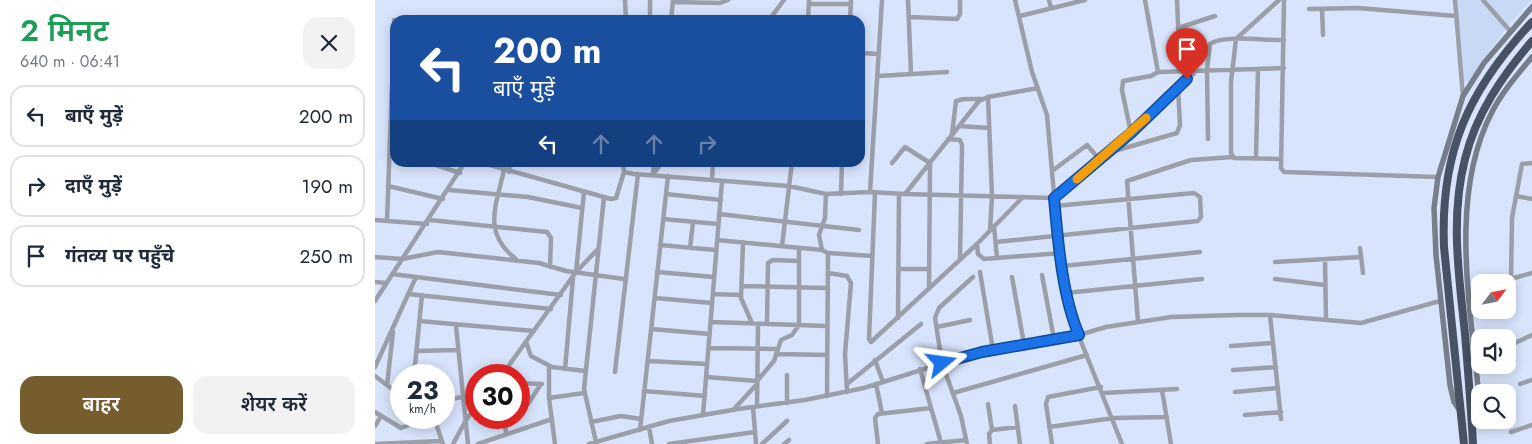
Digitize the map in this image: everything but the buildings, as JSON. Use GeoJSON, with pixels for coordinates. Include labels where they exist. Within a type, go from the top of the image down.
{"type":"FeatureCollection","features":[{"type":"Feature","properties":{"kind":"highway"},"geometry":{"type":"LineString","coordinates":[[1464,444],[1444,248],[1443,223],[1448,172],[1458,136],[1475,95],[1489,72],[1532,22]]}},
{"type":"Feature","properties":{"kind":"highway"},"geometry":{"type":"LineString","coordinates":[[1471,416],[1457,233],[1460,183],[1465,159],[1473,136],[1492,94],[1505,74],[1532,42]]}},
{"type":"Feature","properties":{"kind":"highway"},"geometry":{"type":"LineString","coordinates":[[1472,429],[1473,444]]}},
{"type":"Feature","properties":{"kind":"street"},"geometry":{"type":"LineString","coordinates":[[625,0],[626,15]]}},
{"type":"Feature","properties":{"kind":"street"},"geometry":{"type":"LineString","coordinates":[[650,15],[651,0]]}},
{"type":"Feature","properties":{"kind":"street"},"geometry":{"type":"LineString","coordinates":[[672,15],[673,1],[720,4],[728,0]]}},
{"type":"Feature","properties":{"kind":"street"},"geometry":{"type":"LineString","coordinates":[[773,15],[785,0]]}},
{"type":"Feature","properties":{"kind":"street"},"geometry":{"type":"LineString","coordinates":[[882,0],[873,192],[873,256],[869,341],[874,340],[929,289],[1023,197]]}},
{"type":"Feature","properties":{"kind":"street"},"geometry":{"type":"LineString","coordinates":[[908,0],[911,74]]}},
{"type":"Feature","properties":{"kind":"street"},"geometry":{"type":"LineString","coordinates":[[909,17],[957,19],[960,14],[960,0]]}},
{"type":"Feature","properties":{"kind":"street"},"geometry":{"type":"LineString","coordinates":[[1015,0],[1047,115],[1054,198],[1066,293],[1072,319],[1114,418],[1122,444]]}},
{"type":"Feature","properties":{"kind":"street"},"geometry":{"type":"LineString","coordinates":[[1050,5],[1055,0]]}},
{"type":"Feature","properties":{"kind":"street"},"geometry":{"type":"LineString","coordinates":[[1020,16],[1050,5],[1085,0]]}},
{"type":"Feature","properties":{"kind":"street"},"geometry":{"type":"LineString","coordinates":[[1145,0],[1158,72]]}},
{"type":"Feature","properties":{"kind":"street"},"geometry":{"type":"LineString","coordinates":[[1177,0],[1180,71]]}},
{"type":"Feature","properties":{"kind":"street"},"geometry":{"type":"LineString","coordinates":[[1233,157],[1232,70],[1236,39],[1279,0]]}},
{"type":"Feature","properties":{"kind":"street"},"geometry":{"type":"LineString","coordinates":[[1284,0],[1281,168],[1287,173],[1438,177]]}},
{"type":"Feature","properties":{"kind":"street"},"geometry":{"type":"LineString","coordinates":[[1455,0],[1463,96]]}},
{"type":"Feature","properties":{"kind":"street"},"geometry":{"type":"LineString","coordinates":[[1483,0],[1511,32]]}},
{"type":"Feature","properties":{"kind":"street"},"geometry":{"type":"LineString","coordinates":[[808,15],[809,2],[851,2],[850,15]]}},
{"type":"Feature","properties":{"kind":"street"},"geometry":{"type":"LineString","coordinates":[[1460,411],[1451,393],[1440,301],[1434,233],[1438,177],[1463,96],[1484,63],[1532,7]]}},
{"type":"Feature","properties":{"kind":"street"},"geometry":{"type":"LineString","coordinates":[[1309,10],[1369,8],[1456,16]]}},
{"type":"Feature","properties":{"kind":"street"},"geometry":{"type":"LineString","coordinates":[[1322,9],[1323,35]]}},
{"type":"Feature","properties":{"kind":"street"},"geometry":{"type":"LineString","coordinates":[[1178,28],[1215,16]]}},
{"type":"Feature","properties":{"kind":"street"},"geometry":{"type":"LineString","coordinates":[[1208,139],[1207,70],[1210,44],[1217,40],[1284,40]]}},
{"type":"Feature","properties":{"kind":"street"},"geometry":{"type":"LineString","coordinates":[[865,53],[879,54]]}},
{"type":"Feature","properties":{"kind":"street"},"geometry":{"type":"LineString","coordinates":[[1478,384],[1469,292],[1466,231],[1469,187],[1473,163],[1495,106],[1532,57]]}},
{"type":"Feature","properties":{"kind":"street"},"geometry":{"type":"LineString","coordinates":[[1131,133],[1122,90],[1123,81],[1151,76],[1158,72],[1284,68]]}},
{"type":"Feature","properties":{"kind":"street"},"geometry":{"type":"LineString","coordinates":[[1256,158],[1258,69]]}},
{"type":"Feature","properties":{"kind":"street"},"geometry":{"type":"LineString","coordinates":[[624,172],[789,186],[826,194],[873,192],[1054,198],[1131,133],[1196,71]]}},
{"type":"Feature","properties":{"kind":"street"},"geometry":{"type":"LineString","coordinates":[[878,76],[947,72]]}},
{"type":"Feature","properties":{"kind":"street"},"geometry":{"type":"LineString","coordinates":[[950,137],[956,101],[964,98],[985,98],[1038,88]]}},
{"type":"Feature","properties":{"kind":"street"},"geometry":{"type":"LineString","coordinates":[[1108,153],[1177,133],[1180,125],[1179,88]]}},
{"type":"Feature","properties":{"kind":"street"},"geometry":{"type":"LineString","coordinates":[[897,318],[902,194],[985,98]]}},
{"type":"Feature","properties":{"kind":"street"},"geometry":{"type":"LineString","coordinates":[[985,98],[989,128],[993,196],[992,228],[997,258]]}},
{"type":"Feature","properties":{"kind":"street"},"geometry":{"type":"LineString","coordinates":[[959,126],[989,128]]}},
{"type":"Feature","properties":{"kind":"street"},"geometry":{"type":"LineString","coordinates":[[387,221],[390,135]]}},
{"type":"Feature","properties":{"kind":"street"},"geometry":{"type":"LineString","coordinates":[[950,137],[960,140],[962,145],[960,260]]}},
{"type":"Feature","properties":{"kind":"street"},"geometry":{"type":"LineString","coordinates":[[1052,171],[1087,145],[1100,160]]}},
{"type":"Feature","properties":{"kind":"street"},"geometry":{"type":"LineString","coordinates":[[892,163],[905,147],[930,162]]}},
{"type":"Feature","properties":{"kind":"street"},"geometry":{"type":"LineString","coordinates":[[1138,322],[1126,184],[1132,178],[1191,160],[1233,157],[1281,159]]}},
{"type":"Feature","properties":{"kind":"street"},"geometry":{"type":"LineString","coordinates":[[929,289],[930,162]]}},
{"type":"Feature","properties":{"kind":"street"},"geometry":{"type":"LineString","coordinates":[[1511,274],[1512,218],[1516,196],[1522,164],[1532,162]]}},
{"type":"Feature","properties":{"kind":"street"},"geometry":{"type":"LineString","coordinates":[[444,167],[460,172]]}},
{"type":"Feature","properties":{"kind":"street"},"geometry":{"type":"LineString","coordinates":[[375,301],[462,167]]}},
{"type":"Feature","properties":{"kind":"street"},"geometry":{"type":"LineString","coordinates":[[495,167],[584,192],[616,198],[624,172],[624,167]]}},
{"type":"Feature","properties":{"kind":"street"},"geometry":{"type":"LineString","coordinates":[[509,167],[494,212],[495,226],[501,246],[517,260]]}},
{"type":"Feature","properties":{"kind":"street"},"geometry":{"type":"LineString","coordinates":[[653,167],[653,175]]}},
{"type":"Feature","properties":{"kind":"street"},"geometry":{"type":"LineString","coordinates":[[653,175],[659,167]]}},
{"type":"Feature","properties":{"kind":"street"},"geometry":{"type":"LineString","coordinates":[[712,180],[713,167]]}},
{"type":"Feature","properties":{"kind":"street"},"geometry":{"type":"LineString","coordinates":[[782,246],[791,167]]}},
{"type":"Feature","properties":{"kind":"street"},"geometry":{"type":"LineString","coordinates":[[841,194],[842,167]]}},
{"type":"Feature","properties":{"kind":"street"},"geometry":{"type":"LineString","coordinates":[[615,372],[624,279],[638,174]]}},
{"type":"Feature","properties":{"kind":"street"},"geometry":{"type":"LineString","coordinates":[[640,430],[668,176]]}},
{"type":"Feature","properties":{"kind":"street"},"geometry":{"type":"LineString","coordinates":[[703,415],[723,181]]}},
{"type":"Feature","properties":{"kind":"street"},"geometry":{"type":"LineString","coordinates":[[388,186],[443,199]]}},
{"type":"Feature","properties":{"kind":"street"},"geometry":{"type":"LineString","coordinates":[[449,190],[499,194],[582,208]]}},
{"type":"Feature","properties":{"kind":"street"},"geometry":{"type":"LineString","coordinates":[[565,369],[584,192]]}},
{"type":"Feature","properties":{"kind":"street"},"geometry":{"type":"LineString","coordinates":[[995,242],[1198,221],[1201,217],[1200,197],[1194,193],[1055,206]]}},
{"type":"Feature","properties":{"kind":"street"},"geometry":{"type":"LineString","coordinates":[[666,194],[721,200]]}},
{"type":"Feature","properties":{"kind":"street"},"geometry":{"type":"LineString","coordinates":[[822,250],[819,236],[826,211],[826,194]]}},
{"type":"Feature","properties":{"kind":"street"},"geometry":{"type":"LineString","coordinates":[[1516,196],[1532,199]]}},
{"type":"Feature","properties":{"kind":"street"},"geometry":{"type":"LineString","coordinates":[[596,442],[584,393],[604,197]]}},
{"type":"Feature","properties":{"kind":"street"},"geometry":{"type":"LineString","coordinates":[[719,214],[785,220],[859,230]]}},
{"type":"Feature","properties":{"kind":"street"},"geometry":{"type":"LineString","coordinates":[[663,219],[719,224]]}},
{"type":"Feature","properties":{"kind":"street"},"geometry":{"type":"LineString","coordinates":[[375,220],[495,226],[547,232],[551,238],[550,266]]}},
{"type":"Feature","properties":{"kind":"street"},"geometry":{"type":"LineString","coordinates":[[690,248],[693,222]]}},
{"type":"Feature","properties":{"kind":"street"},"geometry":{"type":"LineString","coordinates":[[717,240],[822,250],[828,253],[873,256]]}},
{"type":"Feature","properties":{"kind":"street"},"geometry":{"type":"LineString","coordinates":[[743,242],[741,301],[752,323]]}},
{"type":"Feature","properties":{"kind":"street"},"geometry":{"type":"LineString","coordinates":[[977,244],[978,254],[981,259],[1061,253]]}},
{"type":"Feature","properties":{"kind":"street"},"geometry":{"type":"LineString","coordinates":[[660,245],[716,250]]}},
{"type":"Feature","properties":{"kind":"street"},"geometry":{"type":"LineString","coordinates":[[734,410],[774,360],[781,340],[793,335],[799,325],[799,248]]}},
{"type":"Feature","properties":{"kind":"street"},"geometry":{"type":"LineString","coordinates":[[1360,248],[1363,273]]}},
{"type":"Feature","properties":{"kind":"street"},"geometry":{"type":"LineString","coordinates":[[510,364],[575,274],[598,249]]}},
{"type":"Feature","properties":{"kind":"street"},"geometry":{"type":"LineString","coordinates":[[375,257],[403,259],[438,252],[517,260],[550,266],[575,274],[624,279]]}},
{"type":"Feature","properties":{"kind":"street"},"geometry":{"type":"LineString","coordinates":[[1063,266],[1200,252]]}},
{"type":"Feature","properties":{"kind":"street"},"geometry":{"type":"LineString","coordinates":[[827,396],[828,253]]}},
{"type":"Feature","properties":{"kind":"street"},"geometry":{"type":"LineString","coordinates":[[1275,262],[1361,257]]}},
{"type":"Feature","properties":{"kind":"street"},"geometry":{"type":"LineString","coordinates":[[1325,259],[1326,320]]}},
{"type":"Feature","properties":{"kind":"street"},"geometry":{"type":"LineString","coordinates":[[767,324],[767,266],[770,261],[799,261]]}},
{"type":"Feature","properties":{"kind":"street"},"geometry":{"type":"LineString","coordinates":[[898,269],[929,269]]}},
{"type":"Feature","properties":{"kind":"street"},"geometry":{"type":"LineString","coordinates":[[657,272],[714,277]]}},
{"type":"Feature","properties":{"kind":"street"},"geometry":{"type":"LineString","coordinates":[[980,272],[993,350]]}},
{"type":"Feature","properties":{"kind":"street"},"geometry":{"type":"LineString","coordinates":[[827,273],[847,276],[851,283],[845,354],[847,392]]}},
{"type":"Feature","properties":{"kind":"street"},"geometry":{"type":"LineString","coordinates":[[392,274],[561,294]]}},
{"type":"Feature","properties":{"kind":"street"},"geometry":{"type":"LineString","coordinates":[[1516,278],[1532,274]]}},
{"type":"Feature","properties":{"kind":"street"},"geometry":{"type":"LineString","coordinates":[[1042,275],[1054,339]]}},
{"type":"Feature","properties":{"kind":"street"},"geometry":{"type":"LineString","coordinates":[[1012,276],[1024,344]]}},
{"type":"Feature","properties":{"kind":"street"},"geometry":{"type":"LineString","coordinates":[[375,367],[416,277]]}},
{"type":"Feature","properties":{"kind":"street"},"geometry":{"type":"LineString","coordinates":[[927,444],[967,442],[961,416],[942,363],[936,311],[973,277]]}},
{"type":"Feature","properties":{"kind":"street"},"geometry":{"type":"LineString","coordinates":[[1275,278],[1325,285]]}},
{"type":"Feature","properties":{"kind":"street"},"geometry":{"type":"LineString","coordinates":[[1066,293],[1202,279]]}},
{"type":"Feature","properties":{"kind":"street"},"geometry":{"type":"LineString","coordinates":[[375,282],[387,283]]}},
{"type":"Feature","properties":{"kind":"street"},"geometry":{"type":"LineString","coordinates":[[741,286],[827,288]]}},
{"type":"Feature","properties":{"kind":"street"},"geometry":{"type":"LineString","coordinates":[[408,294],[551,309]]}},
{"type":"Feature","properties":{"kind":"street"},"geometry":{"type":"LineString","coordinates":[[713,294],[741,295]]}},
{"type":"Feature","properties":{"kind":"street"},"geometry":{"type":"LineString","coordinates":[[415,364],[422,295]]}},
{"type":"Feature","properties":{"kind":"street"},"geometry":{"type":"LineString","coordinates":[[655,298],[712,303]]}},
{"type":"Feature","properties":{"kind":"street"},"geometry":{"type":"LineString","coordinates":[[589,444],[649,427],[703,415],[847,392],[942,363],[993,350],[1079,335],[1106,327],[1171,317],[1270,315],[1355,323],[1368,322],[1440,301]]}},
{"type":"Feature","properties":{"kind":"street"},"geometry":{"type":"LineString","coordinates":[[1270,315],[1281,419]]}},
{"type":"Feature","properties":{"kind":"street"},"geometry":{"type":"LineString","coordinates":[[937,327],[969,320]]}},
{"type":"Feature","properties":{"kind":"street"},"geometry":{"type":"LineString","coordinates":[[419,321],[456,326],[534,331]]}},
{"type":"Feature","properties":{"kind":"street"},"geometry":{"type":"LineString","coordinates":[[711,322],[827,326]]}},
{"type":"Feature","properties":{"kind":"street"},"geometry":{"type":"LineString","coordinates":[[756,444],[755,407],[758,324]]}},
{"type":"Feature","properties":{"kind":"street"},"geometry":{"type":"LineString","coordinates":[[847,384],[921,324]]}},
{"type":"Feature","properties":{"kind":"street"},"geometry":{"type":"LineString","coordinates":[[387,385],[394,326]]}},
{"type":"Feature","properties":{"kind":"street"},"geometry":{"type":"LineString","coordinates":[[456,326],[465,412]]}},
{"type":"Feature","properties":{"kind":"street"},"geometry":{"type":"LineString","coordinates":[[651,329],[710,334]]}},
{"type":"Feature","properties":{"kind":"street"},"geometry":{"type":"LineString","coordinates":[[1516,343],[1532,335]]}},
{"type":"Feature","properties":{"kind":"street"},"geometry":{"type":"LineString","coordinates":[[526,342],[531,356],[549,366],[585,371]]}},
{"type":"Feature","properties":{"kind":"street"},"geometry":{"type":"LineString","coordinates":[[1231,346],[1273,343]]}},
{"type":"Feature","properties":{"kind":"street"},"geometry":{"type":"LineString","coordinates":[[709,348],[758,348],[827,355]]}},
{"type":"Feature","properties":{"kind":"street"},"geometry":{"type":"LineString","coordinates":[[416,351],[457,350]]}},
{"type":"Feature","properties":{"kind":"street"},"geometry":{"type":"LineString","coordinates":[[953,393],[1087,355]]}},
{"type":"Feature","properties":{"kind":"street"},"geometry":{"type":"LineString","coordinates":[[875,360],[883,382]]}},
{"type":"Feature","properties":{"kind":"street"},"geometry":{"type":"LineString","coordinates":[[648,361],[707,364]]}},
{"type":"Feature","properties":{"kind":"street"},"geometry":{"type":"LineString","coordinates":[[549,366],[549,398],[555,444]]}},
{"type":"Feature","properties":{"kind":"street"},"geometry":{"type":"LineString","coordinates":[[1233,370],[1276,367]]}},
{"type":"Feature","properties":{"kind":"street"},"geometry":{"type":"LineString","coordinates":[[920,370],[941,442]]}},
{"type":"Feature","properties":{"kind":"street"},"geometry":{"type":"LineString","coordinates":[[787,375],[787,403]]}},
{"type":"Feature","properties":{"kind":"street"},"geometry":{"type":"LineString","coordinates":[[375,376],[390,387]]}},
{"type":"Feature","properties":{"kind":"street"},"geometry":{"type":"LineString","coordinates":[[706,377],[757,383]]}},
{"type":"Feature","properties":{"kind":"street"},"geometry":{"type":"LineString","coordinates":[[1520,384],[1532,380]]}},
{"type":"Feature","properties":{"kind":"street"},"geometry":{"type":"LineString","coordinates":[[530,384],[549,384]]}},
{"type":"Feature","properties":{"kind":"street"},"geometry":{"type":"LineString","coordinates":[[530,401],[541,384]]}},
{"type":"Feature","properties":{"kind":"street"},"geometry":{"type":"LineString","coordinates":[[876,384],[882,413]]}},
{"type":"Feature","properties":{"kind":"street"},"geometry":{"type":"LineString","coordinates":[[1235,392],[1278,388]]}},
{"type":"Feature","properties":{"kind":"street"},"geometry":{"type":"LineString","coordinates":[[1052,444],[1046,404],[1048,397],[1102,390],[1177,389]]}},
{"type":"Feature","properties":{"kind":"street"},"geometry":{"type":"LineString","coordinates":[[1162,390],[1171,444]]}},
{"type":"Feature","properties":{"kind":"street"},"geometry":{"type":"LineString","coordinates":[[645,391],[705,396]]}},
{"type":"Feature","properties":{"kind":"street"},"geometry":{"type":"LineString","coordinates":[[549,398],[584,393]]}},
{"type":"Feature","properties":{"kind":"street"},"geometry":{"type":"LineString","coordinates":[[455,398],[463,397]]}},
{"type":"Feature","properties":{"kind":"street"},"geometry":{"type":"LineString","coordinates":[[988,404],[992,430],[989,434],[990,444]]}},
{"type":"Feature","properties":{"kind":"street"},"geometry":{"type":"LineString","coordinates":[[1015,406],[1020,444]]}},
{"type":"Feature","properties":{"kind":"street"},"geometry":{"type":"LineString","coordinates":[[878,444],[875,418],[882,413],[931,408]]}},
{"type":"Feature","properties":{"kind":"street"},"geometry":{"type":"LineString","coordinates":[[375,412],[390,421]]}},
{"type":"Feature","properties":{"kind":"street"},"geometry":{"type":"LineString","coordinates":[[1245,415],[1281,412]]}},
{"type":"Feature","properties":{"kind":"street"},"geometry":{"type":"LineString","coordinates":[[375,426],[381,416]]}},
{"type":"Feature","properties":{"kind":"street"},"geometry":{"type":"LineString","coordinates":[[591,422],[621,416],[641,419]]}},
{"type":"Feature","properties":{"kind":"street"},"geometry":{"type":"LineString","coordinates":[[1049,426],[1114,418],[1167,417]]}},
{"type":"Feature","properties":{"kind":"street"},"geometry":{"type":"LineString","coordinates":[[478,444],[552,419]]}},
{"type":"Feature","properties":{"kind":"street"},"geometry":{"type":"LineString","coordinates":[[762,444],[787,421]]}},
{"type":"Feature","properties":{"kind":"street"},"geometry":{"type":"LineString","coordinates":[[453,444],[465,422]]}},
{"type":"Feature","properties":{"kind":"street"},"geometry":{"type":"LineString","coordinates":[[1511,432],[1532,424]]}},
{"type":"Feature","properties":{"kind":"street"},"geometry":{"type":"LineString","coordinates":[[649,427],[652,444]]}},
{"type":"Feature","properties":{"kind":"street"},"geometry":{"type":"LineString","coordinates":[[992,430],[1018,427]]}},
{"type":"Feature","properties":{"kind":"street"},"geometry":{"type":"LineString","coordinates":[[375,444],[442,443],[438,429]]}},
{"type":"Feature","properties":{"kind":"street"},"geometry":{"type":"LineString","coordinates":[[467,429],[468,444]]}},
{"type":"Feature","properties":{"kind":"street"},"geometry":{"type":"LineString","coordinates":[[506,429],[506,434]]}},
{"type":"Feature","properties":{"kind":"street"},"geometry":{"type":"LineString","coordinates":[[669,444],[755,432]]}},
{"type":"Feature","properties":{"kind":"street"},"geometry":{"type":"LineString","coordinates":[[784,444],[789,440]]}},
{"type":"Feature","properties":{"kind":"shaded area"},"geometry":{"type":"Polygon","coordinates":[[[1456,0],[1531,0],[1508,25],[1469,81],[1464,82],[1456,0]]]}},
{"type":"Feature","properties":{"kind":"slow traffic"},"geometry":{"type":"LineString","coordinates":[[1077,179],[1146,118]]}},
{"type":"Feature","properties":{"kind":"route"},"geometry":{"type":"LineString","coordinates":[[942,363],[982,352],[1079,335],[1072,319],[1066,293],[1054,198],[1131,133],[1187,79]]}}]}
